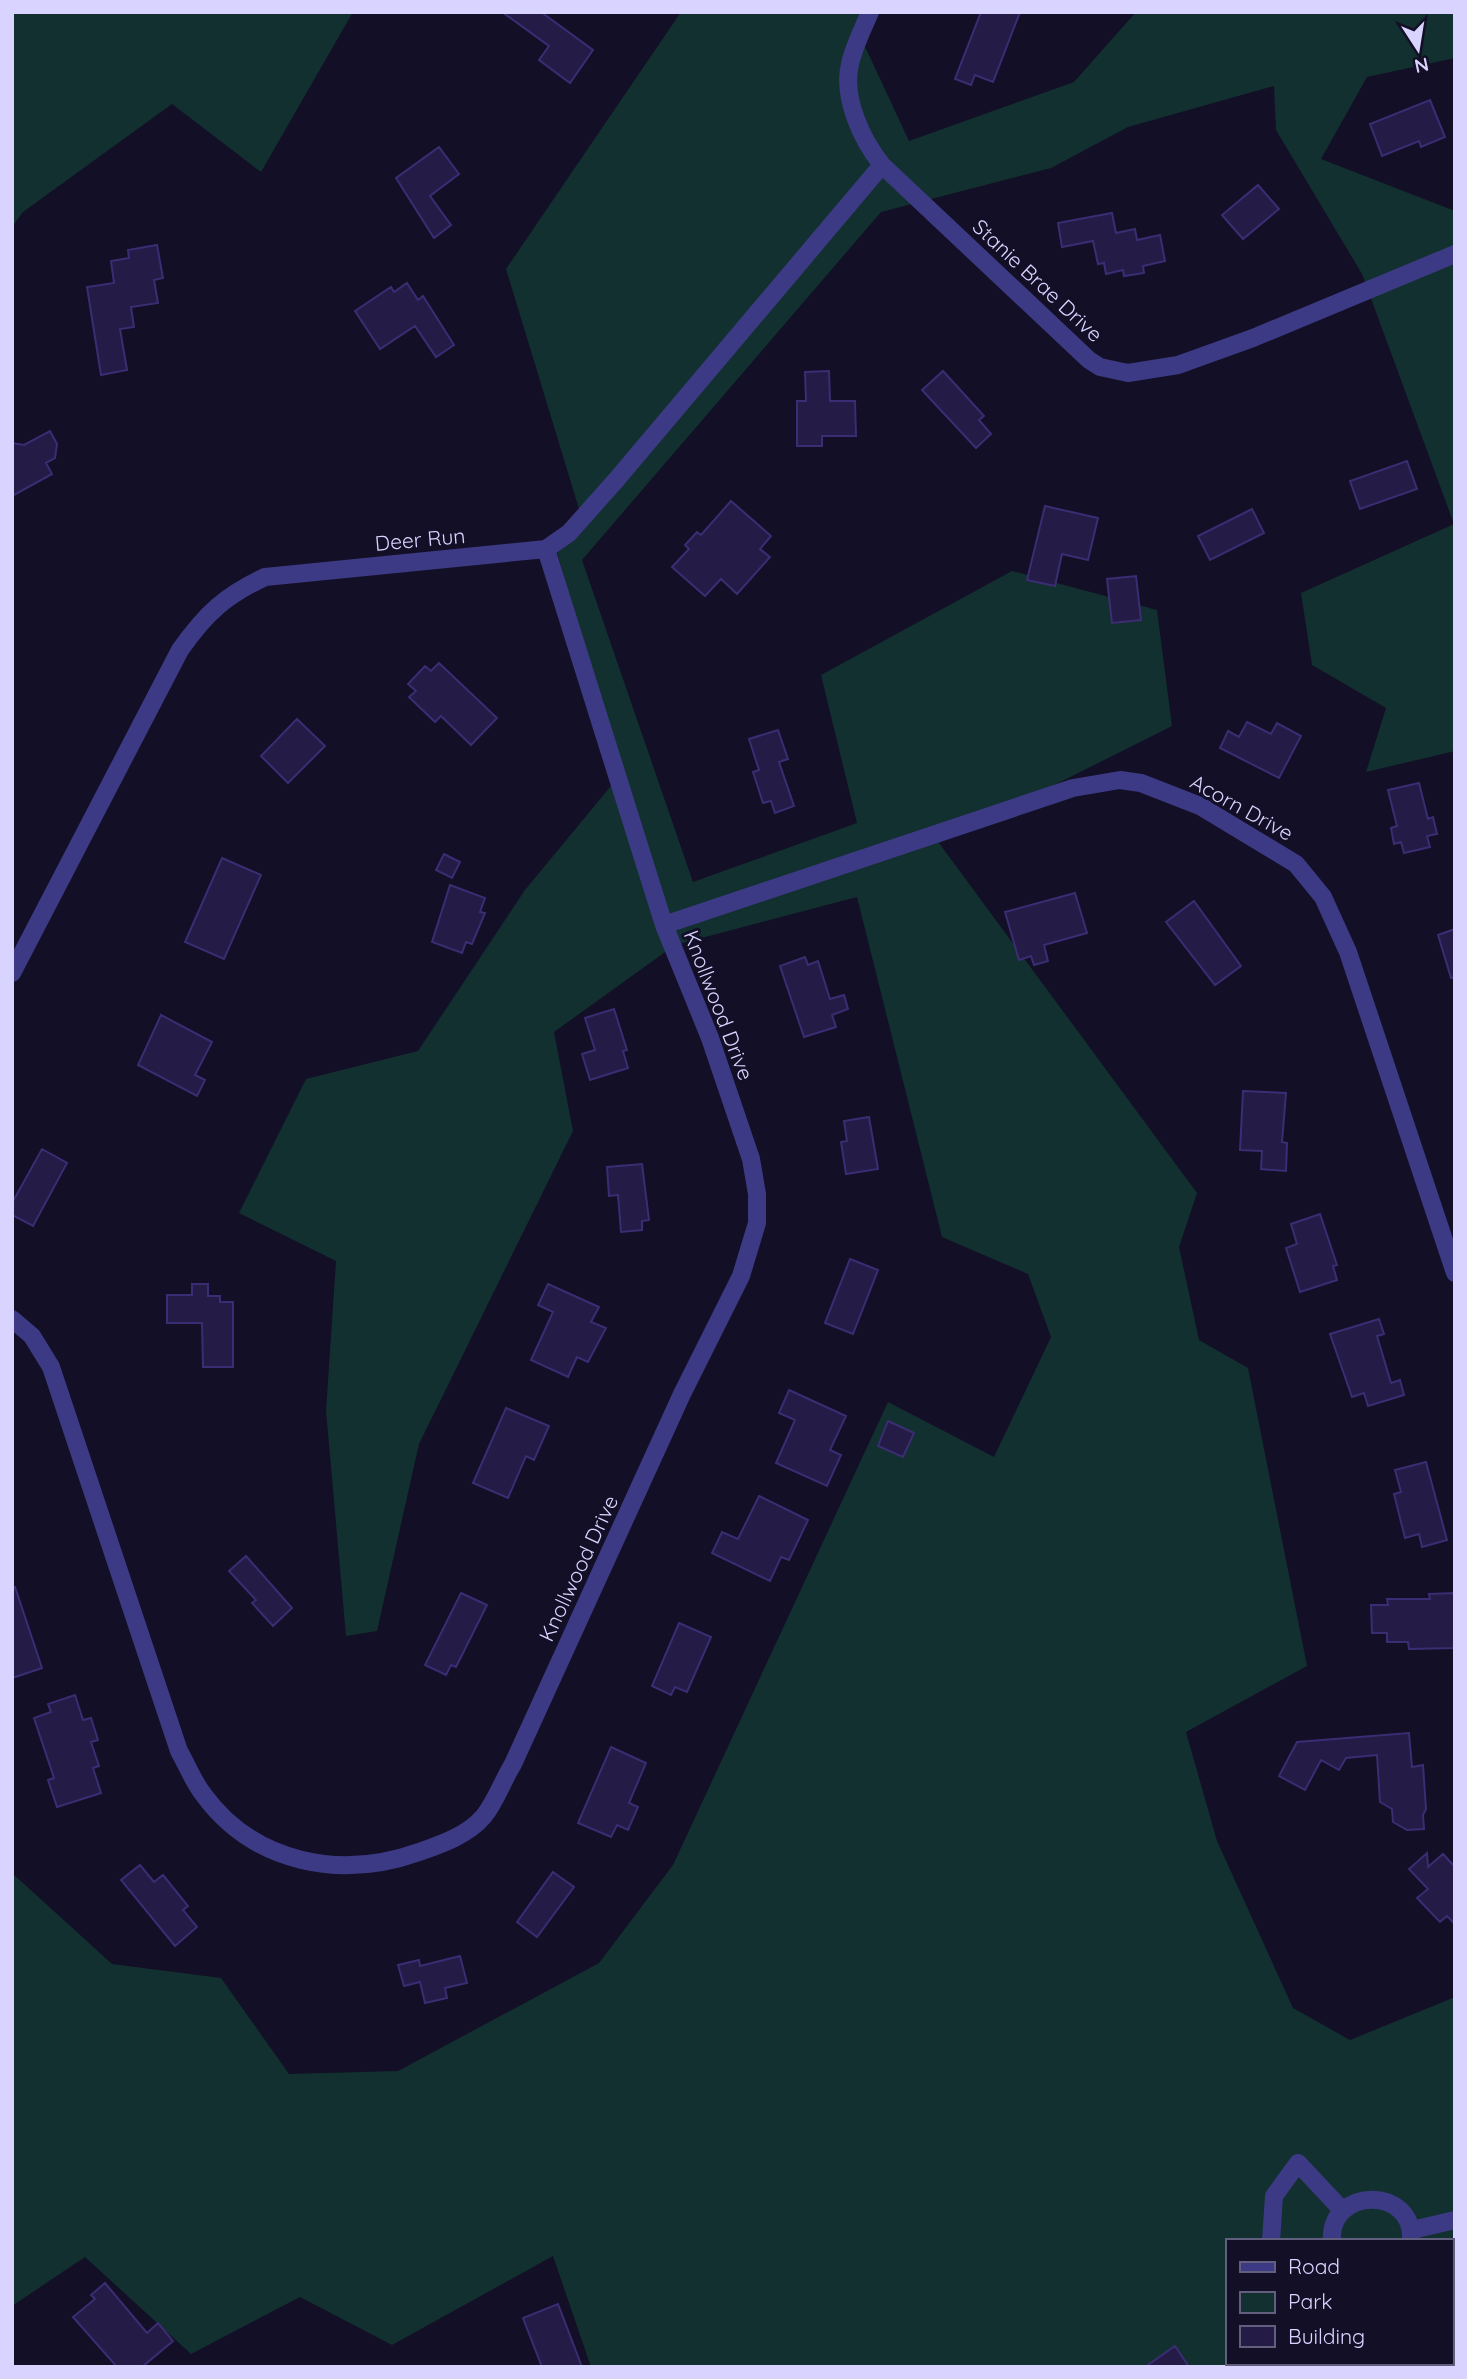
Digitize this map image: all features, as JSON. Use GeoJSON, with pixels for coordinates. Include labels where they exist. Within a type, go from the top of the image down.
{"type":"FeatureCollection","features":[{"type":"Feature","properties":{"kind":"street","name":"Stanie Brae Drive"},"geometry":{"type":"LineString","coordinates":[[870,12],[850,64],[849,76],[853,110],[866,145],[882,165],[1089,360],[1100,367],[1128,373],[1178,365],[1240,343],[1455,254]]}},
{"type":"Feature","properties":{"kind":"street"},"geometry":{"type":"LineString","coordinates":[[546,549],[569,533],[617,479],[882,165]]}},
{"type":"Feature","properties":{"kind":"street","name":"Knollwood Drive"},"geometry":{"type":"LineString","coordinates":[[12,1319],[32,1336],[51,1367],[179,1751],[210,1802],[236,1827],[277,1852],[321,1867],[365,1866],[404,1858],[453,1840],[483,1816],[513,1764],[682,1394],[741,1276],[753,1243],[757,1194],[751,1159],[710,1038],[664,925],[546,549]]}},
{"type":"Feature","properties":{"kind":"street","name":"Deer Run"},"geometry":{"type":"LineString","coordinates":[[12,973],[180,650],[201,620],[233,592],[265,577],[546,549]]}},
{"type":"Feature","properties":{"kind":"street","name":"Acorn Drive"},"geometry":{"type":"LineString","coordinates":[[664,925],[1073,788],[1120,780],[1141,783],[1200,806],[1296,864],[1323,897],[1348,952],[1455,1273]]}},
{"type":"Feature","properties":{"kind":"street"},"geometry":{"type":"LineString","coordinates":[[1271,2239],[1274,2196],[1298,2163],[1343,2211]]}},
{"type":"Feature","properties":{"kind":"street"},"geometry":{"type":"LineString","coordinates":[[1332,2239],[1335,2223],[1343,2211],[1357,2201],[1373,2198],[1387,2201],[1406,2216],[1411,2236],[1455,2221]]}},
{"type":"Feature","properties":{"kind":"green space"},"geometry":{"type":"Polygon","coordinates":[[[12,12],[353,12],[261,172],[172,104],[23,212],[12,227],[12,12]]]}},
{"type":"Feature","properties":{"kind":"green space"},"geometry":{"type":"Polygon","coordinates":[[[681,12],[869,12],[861,38],[909,141],[1074,82],[1136,12],[1455,12],[1455,58],[1367,77],[1321,159],[1455,211],[1455,751],[1366,772],[1386,708],[1312,665],[1301,593],[1454,524],[1362,274],[1276,130],[1274,86],[1128,127],[1051,168],[881,212],[582,560],[693,882],[857,823],[821,675],[1012,571],[1157,610],[1172,726],[939,843],[1197,1193],[1179,1247],[1199,1340],[1248,1368],[1307,1666],[1186,1732],[1217,1841],[1293,2008],[1350,2040],[1455,1997],[1455,2367],[591,2367],[553,2256],[392,2345],[300,2297],[191,2354],[85,2257],[12,2306],[12,1873],[112,1964],[221,1978],[289,2074],[398,2071],[599,1963],[673,1865],[888,1402],[994,1457],[1051,1337],[1028,1274],[942,1237],[857,897],[675,945],[554,1032],[573,1131],[419,1444],[377,1631],[346,1636],[326,1411],[336,1261],[239,1213],[306,1079],[418,1051],[525,890],[620,775],[557,552],[583,522],[506,269],[681,12]]]}},
{"type":"Feature","properties":{"kind":"building"},"geometry":{"type":"Polygon","coordinates":[[[502,12],[541,12],[593,50],[570,83],[539,60],[549,46],[502,12]]]}},
{"type":"Feature","properties":{"kind":"building"},"geometry":{"type":"Polygon","coordinates":[[[981,12],[1020,12],[993,82],[975,75],[971,85],[955,79],[981,12]]]}},
{"type":"Feature","properties":{"kind":"building"},"geometry":{"type":"Polygon","coordinates":[[[1430,100],[1445,137],[1421,147],[1419,141],[1382,156],[1370,124],[1430,100]]]}},
{"type":"Feature","properties":{"kind":"building"},"geometry":{"type":"Polygon","coordinates":[[[439,147],[459,174],[430,196],[451,225],[434,238],[396,178],[439,147]]]}},
{"type":"Feature","properties":{"kind":"building"},"geometry":{"type":"Polygon","coordinates":[[[1258,185],[1279,209],[1243,239],[1222,215],[1258,185]]]}},
{"type":"Feature","properties":{"kind":"building"},"geometry":{"type":"Polygon","coordinates":[[[1112,213],[1116,233],[1135,229],[1137,240],[1160,235],[1165,261],[1143,266],[1144,273],[1124,276],[1123,270],[1106,274],[1104,263],[1098,264],[1093,241],[1062,247],[1058,223],[1112,213]]]}},
{"type":"Feature","properties":{"kind":"building"},"geometry":{"type":"Polygon","coordinates":[[[157,245],[163,278],[154,280],[158,303],[131,307],[134,327],[120,329],[127,370],[101,375],[87,287],[114,283],[111,261],[129,258],[128,250],[157,245]]]}},
{"type":"Feature","properties":{"kind":"building"},"geometry":{"type":"Polygon","coordinates":[[[407,283],[418,300],[423,296],[454,345],[436,357],[415,326],[380,349],[355,311],[391,287],[394,292],[407,283]]]}},
{"type":"Feature","properties":{"kind":"building"},"geometry":{"type":"Polygon","coordinates":[[[829,371],[830,401],[855,401],[856,436],[822,436],[822,446],[797,446],[797,401],[806,401],[805,372],[829,371]]]}},
{"type":"Feature","properties":{"kind":"building"},"geometry":{"type":"Polygon","coordinates":[[[943,371],[984,416],[979,420],[991,434],[976,448],[922,390],[943,371]]]}},
{"type":"Feature","properties":{"kind":"building"},"geometry":{"type":"Polygon","coordinates":[[[50,431],[57,444],[55,458],[46,463],[52,474],[12,496],[12,443],[24,445],[50,431]]]}},
{"type":"Feature","properties":{"kind":"building"},"geometry":{"type":"Polygon","coordinates":[[[1407,461],[1417,489],[1360,509],[1350,481],[1407,461]]]}},
{"type":"Feature","properties":{"kind":"building"},"geometry":{"type":"Polygon","coordinates":[[[731,501],[771,536],[760,549],[770,557],[737,594],[721,579],[705,596],[672,567],[689,549],[685,545],[697,532],[701,535],[731,501]]]}},
{"type":"Feature","properties":{"kind":"building"},"geometry":{"type":"Polygon","coordinates":[[[1045,506],[1098,518],[1088,560],[1062,554],[1055,586],[1027,580],[1045,506]]]}},
{"type":"Feature","properties":{"kind":"building"},"geometry":{"type":"Polygon","coordinates":[[[1252,509],[1264,533],[1210,560],[1198,536],[1252,509]]]}},
{"type":"Feature","properties":{"kind":"building"},"geometry":{"type":"Polygon","coordinates":[[[1136,576],[1141,620],[1112,623],[1107,579],[1136,576]]]}},
{"type":"Feature","properties":{"kind":"building"},"geometry":{"type":"Polygon","coordinates":[[[439,663],[497,718],[471,745],[441,716],[435,722],[409,697],[416,691],[408,684],[425,666],[431,671],[439,663]]]}},
{"type":"Feature","properties":{"kind":"building"},"geometry":{"type":"Polygon","coordinates":[[[297,719],[325,746],[288,783],[261,756],[297,719]]]}},
{"type":"Feature","properties":{"kind":"building"},"geometry":{"type":"Polygon","coordinates":[[[1247,722],[1271,734],[1277,723],[1301,736],[1279,778],[1220,748],[1228,731],[1239,737],[1247,722]]]}},
{"type":"Feature","properties":{"kind":"building"},"geometry":{"type":"Polygon","coordinates":[[[778,730],[788,759],[779,762],[794,806],[775,813],[771,801],[763,803],[753,772],[759,770],[749,739],[778,730]]]}},
{"type":"Feature","properties":{"kind":"building"},"geometry":{"type":"Polygon","coordinates":[[[1419,783],[1428,819],[1433,817],[1437,834],[1427,836],[1430,847],[1404,853],[1401,842],[1394,844],[1391,828],[1397,826],[1388,790],[1419,783]]]}},
{"type":"Feature","properties":{"kind":"building"},"geometry":{"type":"Polygon","coordinates":[[[444,854],[460,862],[452,878],[436,870],[444,854]]]}},
{"type":"Feature","properties":{"kind":"building"},"geometry":{"type":"Polygon","coordinates":[[[222,858],[261,875],[224,959],[185,942],[222,858]]]}},
{"type":"Feature","properties":{"kind":"building"},"geometry":{"type":"Polygon","coordinates":[[[450,885],[485,898],[480,912],[485,913],[472,944],[466,942],[462,953],[432,942],[450,885]]]}},
{"type":"Feature","properties":{"kind":"building"},"geometry":{"type":"Polygon","coordinates":[[[1075,893],[1087,933],[1044,945],[1048,961],[1034,965],[1031,956],[1019,960],[1005,912],[1075,893]]]}},
{"type":"Feature","properties":{"kind":"building"},"geometry":{"type":"Polygon","coordinates":[[[1194,901],[1241,966],[1215,985],[1166,922],[1194,901]]]}},
{"type":"Feature","properties":{"kind":"building"},"geometry":{"type":"Polygon","coordinates":[[[1455,929],[1455,978],[1451,978],[1438,935],[1455,929]]]}},
{"type":"Feature","properties":{"kind":"building"},"geometry":{"type":"Polygon","coordinates":[[[805,957],[808,965],[818,961],[830,999],[844,995],[848,1009],[832,1015],[836,1027],[804,1037],[780,966],[805,957]]]}},
{"type":"Feature","properties":{"kind":"building"},"geometry":{"type":"Polygon","coordinates":[[[614,1009],[627,1050],[623,1051],[628,1068],[590,1080],[582,1054],[595,1050],[585,1018],[614,1009]]]}},
{"type":"Feature","properties":{"kind":"building"},"geometry":{"type":"Polygon","coordinates":[[[161,1015],[212,1042],[195,1075],[205,1080],[197,1096],[138,1065],[161,1015]]]}},
{"type":"Feature","properties":{"kind":"building"},"geometry":{"type":"Polygon","coordinates":[[[1243,1091],[1286,1093],[1282,1142],[1287,1143],[1286,1171],[1261,1169],[1262,1151],[1240,1150],[1243,1091]]]}},
{"type":"Feature","properties":{"kind":"building"},"geometry":{"type":"Polygon","coordinates":[[[869,1117],[878,1169],[846,1174],[841,1142],[847,1141],[844,1121],[869,1117]]]}},
{"type":"Feature","properties":{"kind":"building"},"geometry":{"type":"Polygon","coordinates":[[[42,1149],[67,1163],[33,1226],[12,1215],[12,1203],[42,1149]]]}},
{"type":"Feature","properties":{"kind":"building"},"geometry":{"type":"Polygon","coordinates":[[[642,1164],[649,1220],[642,1221],[642,1230],[621,1232],[618,1195],[609,1196],[607,1167],[642,1164]]]}},
{"type":"Feature","properties":{"kind":"building"},"geometry":{"type":"Polygon","coordinates":[[[1320,1214],[1337,1265],[1333,1266],[1337,1280],[1300,1292],[1286,1248],[1297,1244],[1291,1224],[1320,1214]]]}},
{"type":"Feature","properties":{"kind":"building"},"geometry":{"type":"Polygon","coordinates":[[[850,1259],[878,1270],[853,1334],[825,1323],[850,1259]]]}},
{"type":"Feature","properties":{"kind":"building"},"geometry":{"type":"Polygon","coordinates":[[[192,1284],[208,1284],[208,1296],[220,1296],[220,1302],[233,1302],[233,1367],[203,1367],[202,1323],[167,1323],[167,1295],[192,1295],[192,1284]]]}},
{"type":"Feature","properties":{"kind":"building"},"geometry":{"type":"Polygon","coordinates":[[[548,1284],[599,1307],[591,1322],[606,1328],[588,1362],[577,1357],[568,1377],[531,1360],[553,1312],[538,1305],[548,1284]]]}},
{"type":"Feature","properties":{"kind":"building"},"geometry":{"type":"Polygon","coordinates":[[[1379,1319],[1384,1334],[1377,1336],[1391,1383],[1400,1380],[1404,1395],[1368,1406],[1364,1393],[1352,1397],[1330,1334],[1379,1319]]]}},
{"type":"Feature","properties":{"kind":"building"},"geometry":{"type":"Polygon","coordinates":[[[789,1390],[846,1416],[830,1450],[841,1455],[827,1486],[776,1463],[795,1420],[779,1413],[789,1390]]]}},
{"type":"Feature","properties":{"kind":"building"},"geometry":{"type":"Polygon","coordinates":[[[506,1408],[549,1426],[534,1460],[526,1456],[508,1498],[473,1483],[506,1408]]]}},
{"type":"Feature","properties":{"kind":"building"},"geometry":{"type":"Polygon","coordinates":[[[888,1421],[914,1433],[903,1457],[878,1446],[888,1421]]]}},
{"type":"Feature","properties":{"kind":"building"},"geometry":{"type":"Polygon","coordinates":[[[1426,1462],[1447,1540],[1422,1547],[1419,1534],[1405,1538],[1394,1494],[1401,1492],[1395,1470],[1426,1462]]]}},
{"type":"Feature","properties":{"kind":"building"},"geometry":{"type":"Polygon","coordinates":[[[759,1496],[808,1520],[789,1560],[781,1557],[770,1581],[712,1553],[722,1532],[738,1539],[759,1496]]]}},
{"type":"Feature","properties":{"kind":"building"},"geometry":{"type":"Polygon","coordinates":[[[246,1556],[292,1608],[273,1626],[252,1603],[256,1600],[229,1571],[246,1556]]]}},
{"type":"Feature","properties":{"kind":"building"},"geometry":{"type":"Polygon","coordinates":[[[15,1587],[42,1668],[12,1678],[12,1588],[15,1587]]]}},
{"type":"Feature","properties":{"kind":"building"},"geometry":{"type":"Polygon","coordinates":[[[461,1593],[487,1605],[456,1667],[451,1665],[446,1675],[425,1665],[461,1593]]]}},
{"type":"Feature","properties":{"kind":"building"},"geometry":{"type":"Polygon","coordinates":[[[1455,1593],[1455,1648],[1409,1649],[1408,1642],[1387,1642],[1387,1633],[1372,1633],[1371,1605],[1388,1605],[1387,1599],[1430,1599],[1429,1594],[1455,1593]]]}},
{"type":"Feature","properties":{"kind":"building"},"geometry":{"type":"Polygon","coordinates":[[[679,1623],[711,1637],[687,1692],[675,1687],[671,1695],[652,1686],[679,1623]]]}},
{"type":"Feature","properties":{"kind":"building"},"geometry":{"type":"Polygon","coordinates":[[[75,1695],[83,1720],[91,1718],[98,1740],[91,1742],[99,1766],[93,1768],[101,1793],[57,1807],[48,1780],[54,1778],[34,1718],[51,1712],[48,1704],[75,1695]]]}},
{"type":"Feature","properties":{"kind":"building"},"geometry":{"type":"Polygon","coordinates":[[[1409,1733],[1412,1767],[1423,1765],[1426,1809],[1423,1815],[1424,1829],[1407,1830],[1393,1822],[1392,1809],[1380,1802],[1377,1755],[1346,1758],[1339,1770],[1321,1760],[1305,1790],[1279,1776],[1297,1742],[1409,1733]]]}},
{"type":"Feature","properties":{"kind":"building"},"geometry":{"type":"Polygon","coordinates":[[[611,1747],[646,1763],[629,1803],[638,1807],[628,1830],[617,1825],[611,1837],[578,1823],[611,1747]]]}},
{"type":"Feature","properties":{"kind":"building"},"geometry":{"type":"Polygon","coordinates":[[[1427,1853],[1428,1867],[1443,1854],[1455,1867],[1455,1924],[1447,1916],[1440,1922],[1417,1898],[1428,1889],[1409,1869],[1427,1853]]]}},
{"type":"Feature","properties":{"kind":"building"},"geometry":{"type":"Polygon","coordinates":[[[140,1865],[154,1882],[163,1875],[188,1906],[183,1910],[197,1927],[175,1946],[121,1880],[140,1865]]]}},
{"type":"Feature","properties":{"kind":"building"},"geometry":{"type":"Polygon","coordinates":[[[553,1872],[574,1887],[537,1937],[517,1922],[553,1872]]]}},
{"type":"Feature","properties":{"kind":"building"},"geometry":{"type":"Polygon","coordinates":[[[460,1956],[467,1983],[445,1988],[447,1998],[425,2003],[420,1982],[404,1986],[398,1965],[419,1960],[420,1966],[460,1956]]]}},
{"type":"Feature","properties":{"kind":"building"},"geometry":{"type":"Polygon","coordinates":[[[105,2283],[147,2333],[158,2323],[173,2341],[142,2367],[117,2367],[73,2317],[95,2299],[91,2295],[105,2283]]]}},
{"type":"Feature","properties":{"kind":"building"},"geometry":{"type":"Polygon","coordinates":[[[558,2304],[582,2367],[542,2367],[523,2318],[558,2304]]]}},
{"type":"Feature","properties":{"kind":"building"},"geometry":{"type":"Polygon","coordinates":[[[1175,2346],[1189,2367],[1145,2367],[1175,2346]]]}}]}
